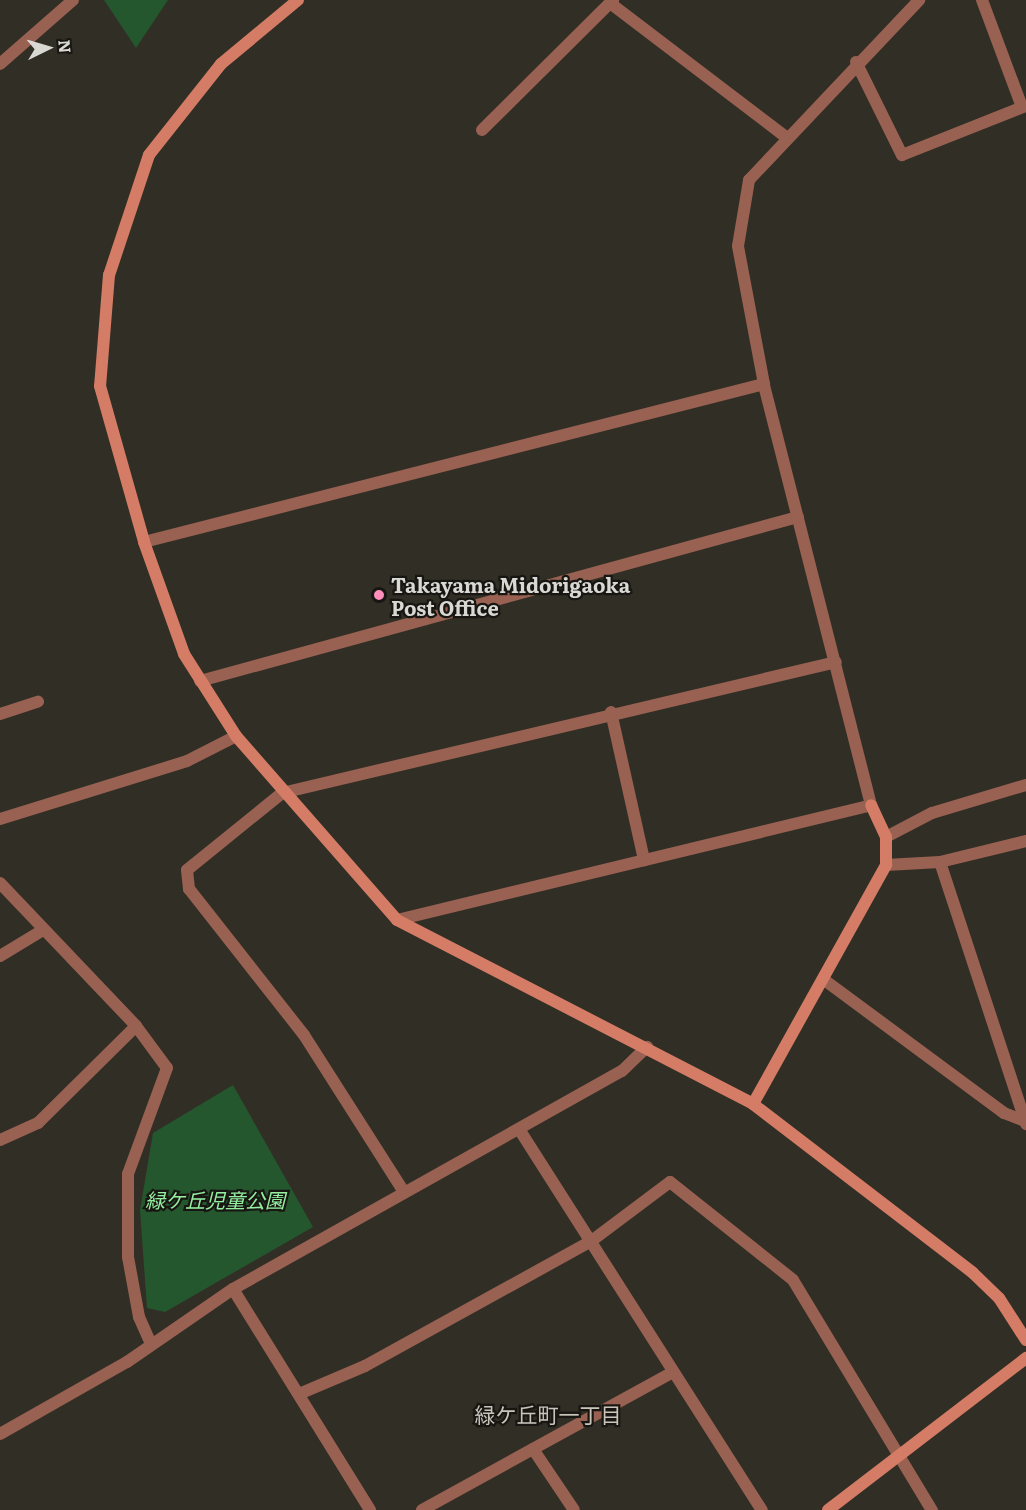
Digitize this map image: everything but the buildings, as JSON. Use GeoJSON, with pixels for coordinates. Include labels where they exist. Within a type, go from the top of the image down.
{"type":"FeatureCollection","features":[{"type":"Feature","properties":{"kind":"street"},"geometry":{"type":"LineString","coordinates":[[0,64],[73,0]]}},
{"type":"Feature","properties":{"kind":"street"},"geometry":{"type":"LineString","coordinates":[[297,0],[221,64],[149,155],[109,275],[100,386],[144,542],[184,654],[236,736],[282,793],[397,920],[647,1047],[753,1104],[973,1273],[1024,1334]]}},
{"type":"Feature","properties":{"kind":"street"},"geometry":{"type":"LineString","coordinates":[[753,1104],[886,865],[886,837],[871,805],[764,384],[738,246],[749,180],[856,62],[919,0]]}},
{"type":"Feature","properties":{"kind":"street"},"geometry":{"type":"LineString","coordinates":[[856,62],[902,155],[1024,106],[982,0]]}},
{"type":"Feature","properties":{"kind":"street"},"geometry":{"type":"LineString","coordinates":[[482,130],[611,2],[787,138]]}},
{"type":"Feature","properties":{"kind":"street"},"geometry":{"type":"LineString","coordinates":[[144,542],[764,384]]}},
{"type":"Feature","properties":{"kind":"street"},"geometry":{"type":"LineString","coordinates":[[200,681],[798,517]]}},
{"type":"Feature","properties":{"kind":"street"},"geometry":{"type":"LineString","coordinates":[[404,1192],[304,1035],[189,889],[187,870],[282,793],[610,712],[836,662]]}},
{"type":"Feature","properties":{"kind":"street"},"geometry":{"type":"LineString","coordinates":[[0,714],[38,702]]}},
{"type":"Feature","properties":{"kind":"street"},"geometry":{"type":"LineString","coordinates":[[610,712],[644,860]]}},
{"type":"Feature","properties":{"kind":"street"},"geometry":{"type":"LineString","coordinates":[[0,819],[187,761],[236,736]]}},
{"type":"Feature","properties":{"kind":"street"},"geometry":{"type":"LineString","coordinates":[[886,837],[932,813],[1026,785]]}},
{"type":"Feature","properties":{"kind":"street"},"geometry":{"type":"LineString","coordinates":[[397,920],[871,805]]}},
{"type":"Feature","properties":{"kind":"street"},"geometry":{"type":"LineString","coordinates":[[886,865],[939,862],[1026,841]]}},
{"type":"Feature","properties":{"kind":"street"},"geometry":{"type":"LineString","coordinates":[[939,862],[1025,1122]]}},
{"type":"Feature","properties":{"kind":"street"},"geometry":{"type":"LineString","coordinates":[[0,882],[136,1026],[167,1068],[167,1081],[128,1174],[128,1257],[139,1317],[151,1344]]}},
{"type":"Feature","properties":{"kind":"street"},"geometry":{"type":"LineString","coordinates":[[0,956],[43,930]]}},
{"type":"Feature","properties":{"kind":"street"},"geometry":{"type":"LineString","coordinates":[[823,979],[1004,1113],[1025,1122]]}},
{"type":"Feature","properties":{"kind":"street"},"geometry":{"type":"LineString","coordinates":[[0,1140],[38,1123],[136,1026]]}},
{"type":"Feature","properties":{"kind":"street"},"geometry":{"type":"LineString","coordinates":[[0,1434],[151,1344],[233,1289],[622,1071],[647,1047]]}},
{"type":"Feature","properties":{"kind":"street"},"geometry":{"type":"LineString","coordinates":[[519,1129],[762,1510]]}},
{"type":"Feature","properties":{"kind":"street"},"geometry":{"type":"LineString","coordinates":[[299,1394],[365,1366],[590,1242],[670,1182],[793,1280],[932,1510]]}},
{"type":"Feature","properties":{"kind":"street"},"geometry":{"type":"LineString","coordinates":[[233,1289],[370,1510]]}},
{"type":"Feature","properties":{"kind":"street"},"geometry":{"type":"LineString","coordinates":[[828,1510],[1026,1358]]}},
{"type":"Feature","properties":{"kind":"street"},"geometry":{"type":"LineString","coordinates":[[422,1510],[673,1372]]}},
{"type":"Feature","properties":{"kind":"street"},"geometry":{"type":"LineString","coordinates":[[533,1449],[574,1510]]}},
{"type":"Feature","properties":{"kind":"green space"},"geometry":{"type":"Polygon","coordinates":[[[104,0],[168,0],[136,48],[104,0]]]}},
{"type":"Feature","properties":{"kind":"green space","name":"緑ケ丘児童公園"},"geometry":{"type":"Polygon","coordinates":[[[233,1085],[313,1227],[165,1312],[147,1308],[140,1210],[153,1133],[233,1085]]]}},
{"type":"Feature","properties":{"kind":"place","name":"Takayama Midorigaoka Post Office"},"geometry":{"type":"Point","coordinates":[379,595]}},
{"type":"Feature","properties":{"kind":"district","name":"緑ケ丘町一丁目"},"geometry":{"type":"Point","coordinates":[548,1414]}}]}
